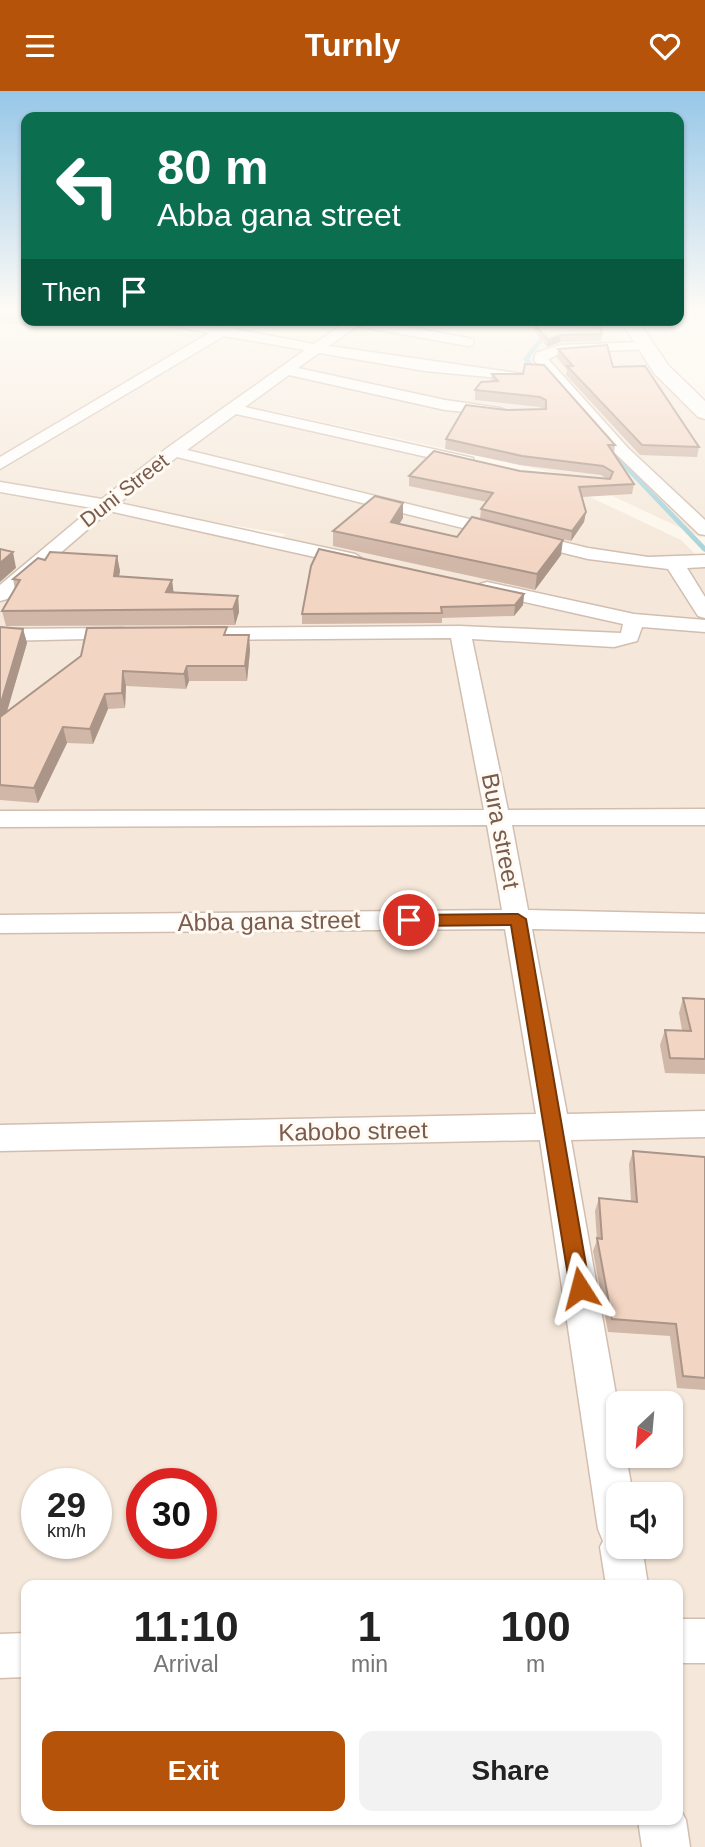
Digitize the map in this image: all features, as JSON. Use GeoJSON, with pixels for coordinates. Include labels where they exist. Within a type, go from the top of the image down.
{"type":"FeatureCollection","features":[{"type":"Feature","properties":{"kind":"main road"},"geometry":{"type":"LineString","coordinates":[[686,394],[705,413]]}},
{"type":"Feature","properties":{"kind":"street"},"geometry":{"type":"LineString","coordinates":[[0,464],[117,394]]}},
{"type":"Feature","properties":{"kind":"street","name":"Duni Street"},"geometry":{"type":"LineString","coordinates":[[0,595],[104,505],[173,451],[254,394]]}},
{"type":"Feature","properties":{"kind":"street"},"geometry":{"type":"LineString","coordinates":[[395,394],[445,405],[513,413]]}},
{"type":"Feature","properties":{"kind":"street"},"geometry":{"type":"LineString","coordinates":[[571,394],[622,451],[705,530]]}},
{"type":"Feature","properties":{"kind":"street"},"geometry":{"type":"LineString","coordinates":[[234,409],[479,464]]}},
{"type":"Feature","properties":{"kind":"street"},"geometry":{"type":"LineString","coordinates":[[173,451],[555,545],[676,566],[705,561]]}},
{"type":"Feature","properties":{"kind":"street"},"geometry":{"type":"LineString","coordinates":[[0,487],[104,505],[376,564]]}},
{"type":"Feature","properties":{"kind":"street"},"geometry":{"type":"LineString","coordinates":[[676,566],[705,612]]}},
{"type":"Feature","properties":{"kind":"street"},"geometry":{"type":"LineString","coordinates":[[471,585],[634,620],[705,626]]}},
{"type":"Feature","properties":{"kind":"street"},"geometry":{"type":"LineString","coordinates":[[167,634],[460,632],[614,641],[631,637],[634,620]]}},
{"type":"Feature","properties":{"kind":"street","name":"Bura street"},"geometry":{"type":"LineString","coordinates":[[460,632],[500,818],[555,1127],[611,1482]]}},
{"type":"Feature","properties":{"kind":"street"},"geometry":{"type":"LineString","coordinates":[[0,635],[139,634]]}},
{"type":"Feature","properties":{"kind":"street"},"geometry":{"type":"LineString","coordinates":[[0,819],[705,817]]}},
{"type":"Feature","properties":{"kind":"street","name":"Abba gana street"},"geometry":{"type":"LineString","coordinates":[[0,924],[518,919],[705,923]]}},
{"type":"Feature","properties":{"kind":"street","name":"Kabobo street"},"geometry":{"type":"LineString","coordinates":[[0,1138],[705,1123]]}},
{"type":"Feature","properties":{"kind":"street"},"geometry":{"type":"LineString","coordinates":[[623,1559],[625,1580]]}},
{"type":"Feature","properties":{"kind":"street"},"geometry":{"type":"LineString","coordinates":[[683,1641],[705,1641]]}},
{"type":"Feature","properties":{"kind":"street"},"geometry":{"type":"LineString","coordinates":[[0,1656],[21,1655]]}},
{"type":"Feature","properties":{"kind":"street"},"geometry":{"type":"LineString","coordinates":[[663,1825],[667,1847]]}},
{"type":"Feature","properties":{"kind":"shaded area"},"geometry":{"type":"Polygon","coordinates":[[[0,394],[681,394],[705,417],[705,536],[700,537],[570,476],[268,410],[261,414],[550,478],[681,540],[705,564],[705,1847],[0,1847],[0,494],[72,505],[96,505],[279,539],[286,534],[157,513],[122,503],[0,486],[0,394]]]}},
{"type":"Feature","properties":{"kind":"building"},"geometry":{"type":"Polygon","coordinates":[[[512,394],[570,394],[615,445],[608,445],[634,484],[579,487],[586,512],[572,531],[481,509],[493,493],[409,476],[434,451],[520,471],[610,479],[613,472],[603,466],[522,456],[446,439],[466,405],[507,410],[546,409],[546,400],[512,394]]]}},
{"type":"Feature","properties":{"kind":"building"},"geometry":{"type":"Polygon","coordinates":[[[594,394],[664,394],[699,447],[642,445],[594,394]]]}},
{"type":"Feature","properties":{"kind":"building"},"geometry":{"type":"Polygon","coordinates":[[[375,496],[403,503],[391,522],[457,537],[472,517],[563,540],[537,574],[333,531],[375,496]]]}},
{"type":"Feature","properties":{"kind":"building"},"geometry":{"type":"Polygon","coordinates":[[[0,549],[13,552],[0,563],[0,549]]]}},
{"type":"Feature","properties":{"kind":"building"},"geometry":{"type":"Polygon","coordinates":[[[319,549],[524,594],[515,605],[441,607],[442,613],[302,614],[311,566],[319,549]]]}},
{"type":"Feature","properties":{"kind":"building"},"geometry":{"type":"Polygon","coordinates":[[[50,552],[117,556],[114,576],[172,580],[166,592],[238,596],[233,609],[2,611],[20,580],[13,579],[38,558],[45,560],[50,552]]]}},
{"type":"Feature","properties":{"kind":"building"},"geometry":{"type":"Polygon","coordinates":[[[0,627],[23,629],[0,706],[0,627]]]}},
{"type":"Feature","properties":{"kind":"building"},"geometry":{"type":"Polygon","coordinates":[[[227,627],[224,635],[249,635],[245,666],[187,666],[184,674],[123,671],[122,693],[105,694],[90,729],[63,727],[34,788],[0,785],[0,717],[81,656],[87,628],[227,627]]]}},
{"type":"Feature","properties":{"kind":"building"},"geometry":{"type":"Polygon","coordinates":[[[683,998],[705,999],[705,1059],[670,1058],[665,1030],[691,1031],[683,998]]]}},
{"type":"Feature","properties":{"kind":"building"},"geometry":{"type":"Polygon","coordinates":[[[633,1151],[705,1157],[705,1378],[683,1376],[676,1324],[612,1319],[597,1238],[602,1239],[599,1198],[637,1202],[633,1151]]]}},
{"type":"Feature","properties":{"kind":"waterway"},"geometry":{"type":"LineString","coordinates":[[606,446],[705,550]]}},
{"type":"Feature","properties":{"kind":"route"},"geometry":{"type":"LineString","coordinates":[[409,920],[518,919],[580,1288]]}}]}
